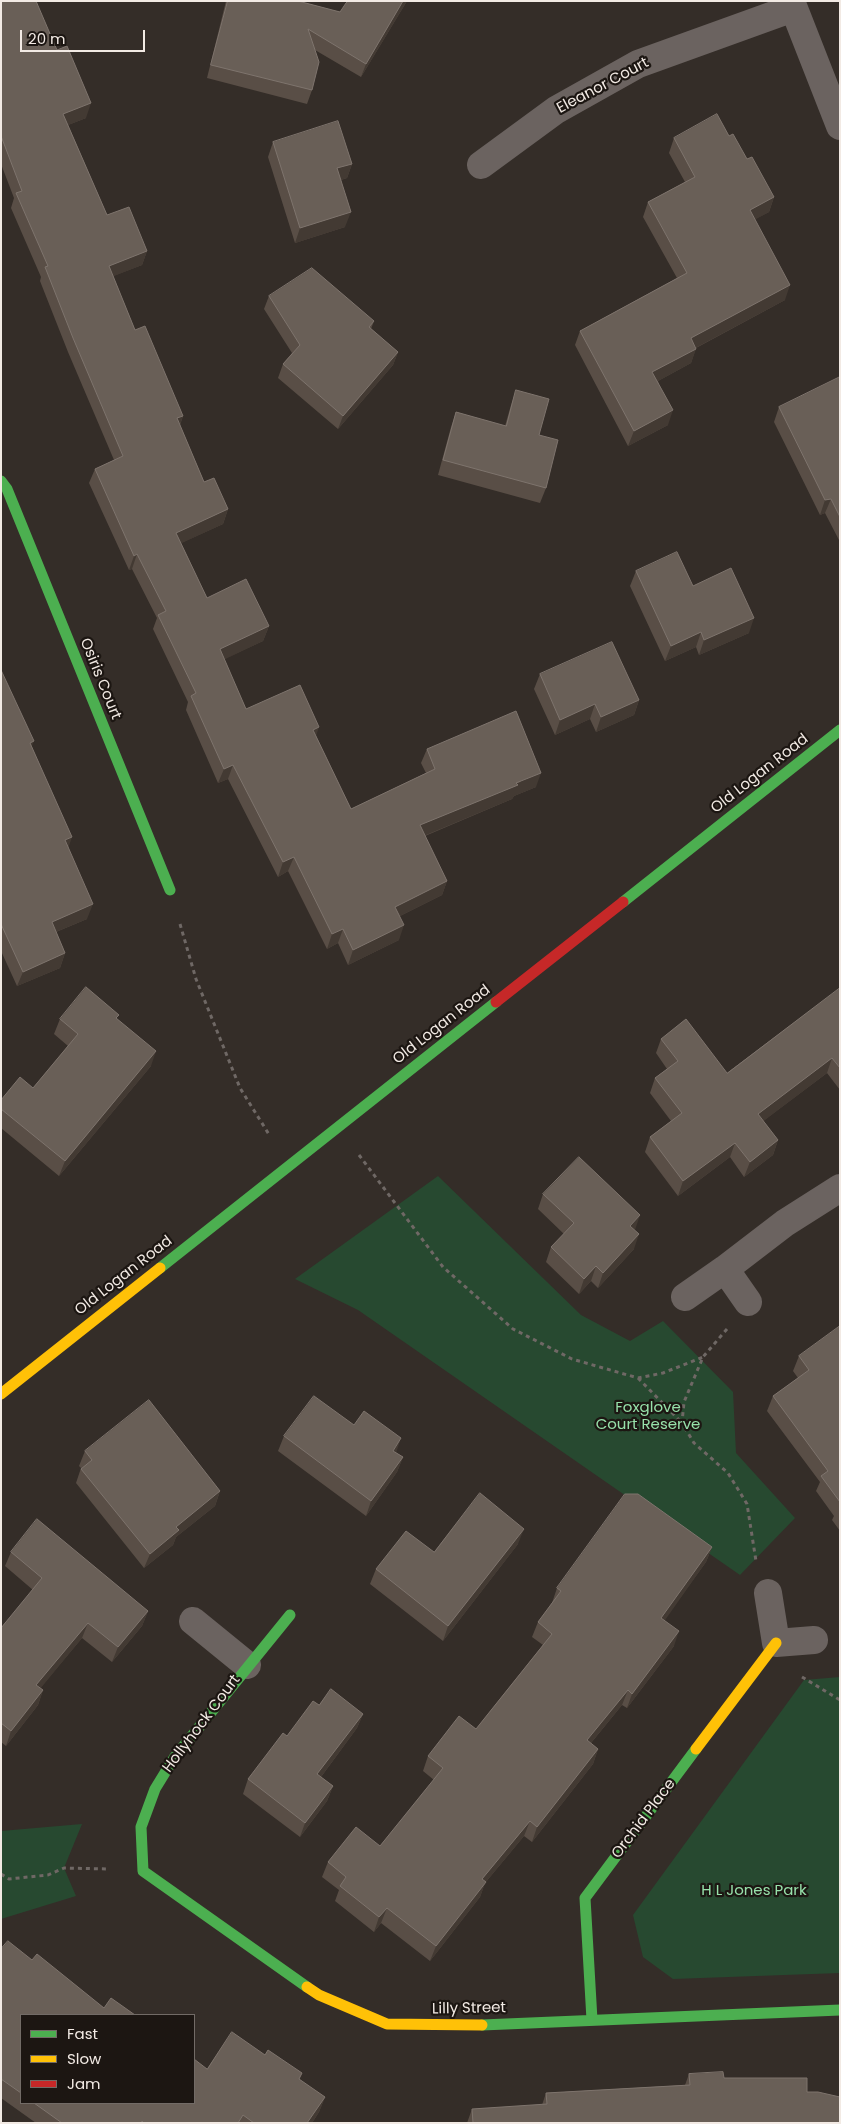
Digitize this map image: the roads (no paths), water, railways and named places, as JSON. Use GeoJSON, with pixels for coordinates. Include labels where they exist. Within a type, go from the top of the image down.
{"type":"FeatureCollection","features":[{"type":"Feature","properties":{"kind":"street"},"geometry":{"type":"LineString","coordinates":[[792,5],[840,126]]}},
{"type":"Feature","properties":{"kind":"street","name":"Eleanor Court"},"geometry":{"type":"LineString","coordinates":[[481,165],[556,110],[638,64],[792,5]]}},
{"type":"Feature","properties":{"kind":"street","name":"Osiris Court"},"geometry":{"type":"LineString","coordinates":[[1,481],[6,489],[170,890]]}},
{"type":"Feature","properties":{"kind":"street","name":"Old Logan Road"},"geometry":{"type":"LineString","coordinates":[[1,1394],[840,730]]}},
{"type":"Feature","properties":{"kind":"street"},"geometry":{"type":"LineString","coordinates":[[685,1297],[785,1223],[840,1188]]}},
{"type":"Feature","properties":{"kind":"street"},"geometry":{"type":"LineString","coordinates":[[725,1269],[748,1302]]}},
{"type":"Feature","properties":{"kind":"street","name":"Old Logan Road"},"geometry":{"type":"LineString","coordinates":[[1,1384],[63,1344]]}},
{"type":"Feature","properties":{"kind":"street"},"geometry":{"type":"LineString","coordinates":[[768,1593],[776,1643],[814,1640]]}},
{"type":"Feature","properties":{"kind":"street","name":"Hollyhock Court"},"geometry":{"type":"LineString","coordinates":[[143,1871],[141,1828],[155,1789],[174,1758],[247,1665],[290,1615]]}},
{"type":"Feature","properties":{"kind":"street","name":"Hollyhock Court"},"geometry":{"type":"LineString","coordinates":[[193,1621],[247,1665]]}},
{"type":"Feature","properties":{"kind":"street","name":"Orchid Place"},"geometry":{"type":"LineString","coordinates":[[592,2020],[585,1898],[776,1643]]}},
{"type":"Feature","properties":{"kind":"street","name":"Lilly Street"},"geometry":{"type":"LineString","coordinates":[[143,1871],[318,1995],[387,2024],[458,2026],[840,2010]]}},
{"type":"Feature","properties":{"kind":"park label","name":"Foxglove Court Reserve"},"geometry":{"type":"Point","coordinates":[648,1416]}},
{"type":"Feature","properties":{"kind":"park label","name":"H L Jones Park"},"geometry":{"type":"Point","coordinates":[754,1891]}}]}
